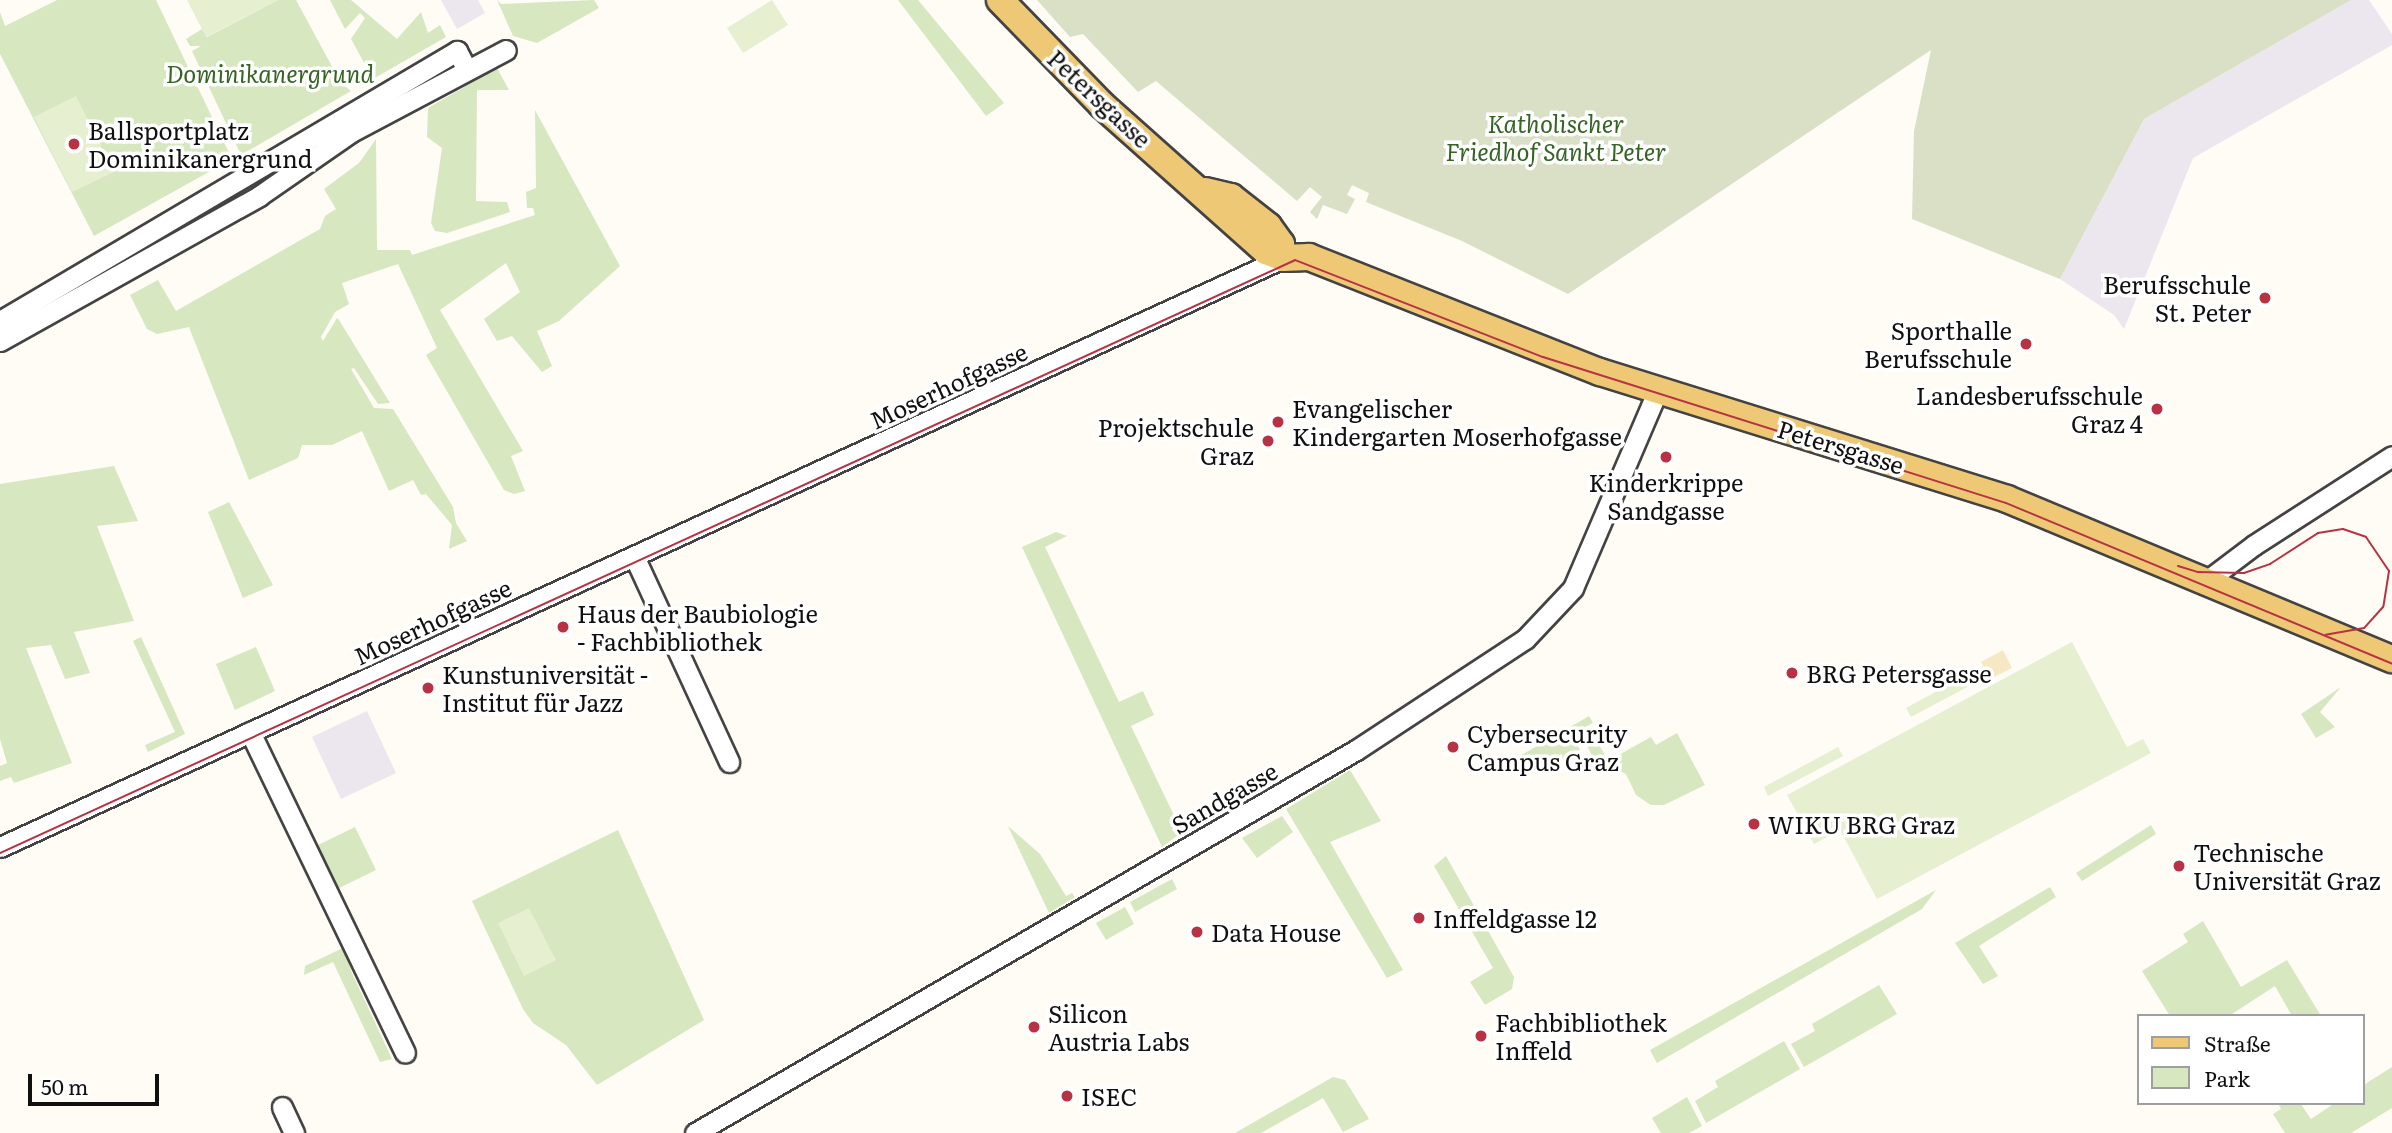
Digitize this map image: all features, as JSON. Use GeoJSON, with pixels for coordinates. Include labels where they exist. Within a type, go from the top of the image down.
{"type":"FeatureCollection","features":[{"type":"Feature","properties":{"kind":"main road","name":"Petersgasse"},"geometry":{"type":"LineString","coordinates":[[1000,0],[1102,105],[1205,191],[1215,208],[1251,239],[1283,258],[1309,257],[1543,353],[2007,499],[2392,659]]}},
{"type":"Feature","properties":{"kind":"street"},"geometry":{"type":"LineString","coordinates":[[0,321],[247,172],[401,94],[462,59],[506,50]]}},
{"type":"Feature","properties":{"kind":"street"},"geometry":{"type":"LineString","coordinates":[[0,341],[259,196],[401,94]]}},
{"type":"Feature","properties":{"kind":"street"},"geometry":{"type":"LineString","coordinates":[[247,172],[259,196]]}},
{"type":"Feature","properties":{"kind":"street","name":"Moserhofgasse"},"geometry":{"type":"LineString","coordinates":[[0,847],[1283,258]]}},
{"type":"Feature","properties":{"kind":"street"},"geometry":{"type":"LineString","coordinates":[[97,261],[113,280]]}},
{"type":"Feature","properties":{"kind":"street","name":"Sandgasse"},"geometry":{"type":"LineString","coordinates":[[695,1133],[1356,750],[1525,639],[1573,588],[1658,390]]}},
{"type":"Feature","properties":{"kind":"street"},"geometry":{"type":"LineString","coordinates":[[2205,582],[2254,545],[2392,456]]}},
{"type":"Feature","properties":{"kind":"street"},"geometry":{"type":"LineString","coordinates":[[634,556],[729,762]]}},
{"type":"Feature","properties":{"kind":"street"},"geometry":{"type":"LineString","coordinates":[[250,732],[405,1053]]}},
{"type":"Feature","properties":{"kind":"street"},"geometry":{"type":"LineString","coordinates":[[282,1107],[294,1133]]}},
{"type":"Feature","properties":{"kind":"shaded area"},"geometry":{"type":"Polygon","coordinates":[[[441,0],[478,0],[485,13],[457,29],[441,0]]]}},
{"type":"Feature","properties":{"kind":"shaded area"},"geometry":{"type":"Polygon","coordinates":[[[2351,0],[2369,0],[2392,34],[2392,45],[2193,158],[2124,329],[2114,315],[2060,279],[2144,119],[2351,0]]]}},
{"type":"Feature","properties":{"kind":"shaded area"},"geometry":{"type":"Polygon","coordinates":[[[367,711],[396,773],[341,799],[312,737],[367,711]]]}},
{"type":"Feature","properties":{"kind":"green space"},"geometry":{"type":"Polygon","coordinates":[[[57,0],[156,0],[232,159],[94,236],[0,54],[0,12],[5,26],[57,0]]]}},
{"type":"Feature","properties":{"kind":"green space"},"geometry":{"type":"Polygon","coordinates":[[[187,0],[278,0],[206,37],[187,0]]]}},
{"type":"Feature","properties":{"kind":"green space","name":"Dominikanergrund"},"geometry":{"type":"Polygon","coordinates":[[[278,0],[296,0],[341,83],[351,91],[241,155],[192,51],[201,46],[190,46],[186,39],[202,29],[207,37],[278,0]]]}},
{"type":"Feature","properties":{"kind":"green space"},"geometry":{"type":"Polygon","coordinates":[[[330,0],[351,0],[397,39],[421,12],[428,33],[440,25],[446,37],[373,79],[351,39],[365,18],[360,13],[345,29],[330,0]]]}},
{"type":"Feature","properties":{"kind":"green space"},"geometry":{"type":"Polygon","coordinates":[[[497,0],[501,4],[594,0],[599,8],[537,43],[513,36],[497,0]]]}},
{"type":"Feature","properties":{"kind":"green space"},"geometry":{"type":"Polygon","coordinates":[[[772,0],[788,25],[743,53],[727,28],[772,0]]]}},
{"type":"Feature","properties":{"kind":"green space"},"geometry":{"type":"Polygon","coordinates":[[[898,0],[918,0],[1004,103],[986,116],[898,0]]]}},
{"type":"Feature","properties":{"kind":"green space","name":"Katholischer Friedhof Sankt Peter"},"geometry":{"type":"Polygon","coordinates":[[[1037,0],[2351,0],[2144,119],[2060,279],[1912,219],[1914,131],[1931,50],[1568,294],[1462,241],[1366,202],[1369,193],[1352,185],[1347,195],[1355,199],[1347,214],[1323,205],[1317,219],[1310,212],[1322,197],[1310,187],[1297,201],[1156,81],[1138,92],[1083,34],[1070,37],[1037,0]]]}},
{"type":"Feature","properties":{"kind":"green space"},"geometry":{"type":"Polygon","coordinates":[[[497,68],[509,90],[477,90],[476,201],[507,202],[510,212],[447,233],[435,231],[431,223],[442,148],[427,137],[428,108],[497,68]]]}},
{"type":"Feature","properties":{"kind":"green space","name":"Ballsportplatz Dominikanergrund"},"geometry":{"type":"Polygon","coordinates":[[[76,96],[114,172],[72,192],[34,117],[76,96]]]}},
{"type":"Feature","properties":{"kind":"green space"},"geometry":{"type":"Polygon","coordinates":[[[535,110],[620,266],[559,321],[537,331],[552,366],[542,372],[512,336],[497,341],[484,319],[520,292],[506,263],[440,310],[523,451],[511,456],[525,491],[514,494],[504,490],[426,355],[437,348],[398,264],[342,283],[349,304],[335,312],[321,337],[323,341],[337,318],[390,403],[378,404],[354,368],[351,369],[374,408],[393,409],[453,507],[456,523],[467,541],[449,549],[452,525],[426,494],[421,495],[413,480],[389,491],[362,431],[332,445],[302,445],[298,458],[249,480],[189,327],[157,334],[147,329],[130,295],[158,280],[176,311],[320,229],[325,216],[336,209],[324,189],[359,163],[376,139],[377,250],[410,250],[412,255],[535,215],[533,208],[527,208],[526,192],[536,188],[535,110]]]}},
{"type":"Feature","properties":{"kind":"green space"},"geometry":{"type":"Polygon","coordinates":[[[114,466],[138,521],[97,526],[134,621],[74,632],[90,673],[65,679],[51,645],[26,648],[72,763],[14,783],[11,777],[0,781],[0,766],[7,763],[0,739],[0,484],[114,466]]]}},
{"type":"Feature","properties":{"kind":"green space"},"geometry":{"type":"Polygon","coordinates":[[[229,502],[273,585],[243,598],[208,512],[229,502]]]}},
{"type":"Feature","properties":{"kind":"green space"},"geometry":{"type":"Polygon","coordinates":[[[1056,532],[1067,536],[1045,547],[1119,702],[1143,691],[1154,715],[1131,726],[1182,832],[1162,847],[1022,547],[1056,532]]]}},
{"type":"Feature","properties":{"kind":"green space"},"geometry":{"type":"Polygon","coordinates":[[[141,637],[185,734],[148,752],[145,745],[175,732],[133,641],[141,637]]]}},
{"type":"Feature","properties":{"kind":"green space"},"geometry":{"type":"Polygon","coordinates":[[[2072,642],[2127,747],[2143,739],[2151,753],[1877,899],[1840,830],[1814,844],[1787,795],[2072,642]]]}},
{"type":"Feature","properties":{"kind":"green space"},"geometry":{"type":"Polygon","coordinates":[[[256,647],[275,691],[235,710],[216,664],[256,647]]]}},
{"type":"Feature","properties":{"kind":"green space"},"geometry":{"type":"Polygon","coordinates":[[[1983,666],[1988,676],[1911,717],[1906,708],[1983,666]]]}},
{"type":"Feature","properties":{"kind":"green space"},"geometry":{"type":"Polygon","coordinates":[[[2341,687],[2320,712],[2335,727],[2316,738],[2301,714],[2341,687]]]}},
{"type":"Feature","properties":{"kind":"green space"},"geometry":{"type":"Polygon","coordinates":[[[1589,716],[1593,723],[1571,734],[1580,750],[1522,778],[1511,761],[1589,716]]]}},
{"type":"Feature","properties":{"kind":"green space"},"geometry":{"type":"Polygon","coordinates":[[[1677,733],[1705,785],[1664,805],[1651,805],[1636,795],[1626,774],[1611,766],[1597,765],[1587,746],[1594,735],[1608,761],[1651,737],[1656,745],[1677,733]]]}},
{"type":"Feature","properties":{"kind":"green space"},"geometry":{"type":"Polygon","coordinates":[[[1838,747],[1843,756],[1768,796],[1764,787],[1838,747]]]}},
{"type":"Feature","properties":{"kind":"green space"},"geometry":{"type":"Polygon","coordinates":[[[1350,770],[1381,821],[1330,842],[1403,970],[1387,978],[1286,809],[1350,770]]]}},
{"type":"Feature","properties":{"kind":"green space"},"geometry":{"type":"Polygon","coordinates":[[[1282,816],[1293,832],[1257,858],[1242,838],[1282,816]]]}},
{"type":"Feature","properties":{"kind":"green space"},"geometry":{"type":"Polygon","coordinates":[[[2151,825],[2156,834],[2082,881],[2076,873],[2151,825]]]}},
{"type":"Feature","properties":{"kind":"green space"},"geometry":{"type":"Polygon","coordinates":[[[1008,826],[1040,854],[1066,896],[1072,893],[1075,897],[1049,913],[1008,826]]]}},
{"type":"Feature","properties":{"kind":"green space"},"geometry":{"type":"Polygon","coordinates":[[[355,827],[376,870],[335,890],[314,847],[355,827]]]}},
{"type":"Feature","properties":{"kind":"green space"},"geometry":{"type":"Polygon","coordinates":[[[618,830],[704,1020],[597,1085],[566,1045],[533,1023],[523,1009],[472,901],[618,830]]]}},
{"type":"Feature","properties":{"kind":"green space"},"geometry":{"type":"Polygon","coordinates":[[[1446,856],[1514,977],[1512,989],[1485,1005],[1470,982],[1493,968],[1434,866],[1446,856]]]}},
{"type":"Feature","properties":{"kind":"green space"},"geometry":{"type":"Polygon","coordinates":[[[1172,879],[1177,889],[1135,912],[1130,902],[1172,879]]]}},
{"type":"Feature","properties":{"kind":"green space"},"geometry":{"type":"Polygon","coordinates":[[[2050,887],[2056,897],[1979,946],[1998,976],[1983,984],[1955,943],[2050,887]]]}},
{"type":"Feature","properties":{"kind":"green space"},"geometry":{"type":"Polygon","coordinates":[[[1936,890],[1922,909],[1657,1063],[1650,1050],[1936,890]]]}},
{"type":"Feature","properties":{"kind":"green space"},"geometry":{"type":"Polygon","coordinates":[[[1125,907],[1134,924],[1106,940],[1096,923],[1125,907]]]}},
{"type":"Feature","properties":{"kind":"green space"},"geometry":{"type":"Polygon","coordinates":[[[529,908],[556,960],[524,976],[498,923],[529,908]]]}},
{"type":"Feature","properties":{"kind":"green space"},"geometry":{"type":"Polygon","coordinates":[[[2203,921],[2241,987],[2287,960],[2320,1014],[2291,1014],[2275,986],[2232,1014],[2169,1014],[2142,971],[2188,942],[2183,934],[2203,921]]]}},
{"type":"Feature","properties":{"kind":"green space"},"geometry":{"type":"Polygon","coordinates":[[[343,948],[392,1059],[380,1062],[333,962],[304,975],[305,966],[343,948]]]}},
{"type":"Feature","properties":{"kind":"green space"},"geometry":{"type":"Polygon","coordinates":[[[1879,985],[1897,1014],[1804,1067],[1791,1044],[1815,1031],[1812,1024],[1879,985]]]}},
{"type":"Feature","properties":{"kind":"green space"},"geometry":{"type":"Polygon","coordinates":[[[1784,1041],[1800,1069],[1706,1123],[1695,1101],[1718,1087],[1715,1081],[1784,1041]]]}},
{"type":"Feature","properties":{"kind":"green space"},"geometry":{"type":"Polygon","coordinates":[[[2392,1067],[2392,1108],[2351,1133],[2285,1133],[2273,1114],[2281,1109],[2279,1105],[2301,1105],[2311,1119],[2332,1105],[2364,1105],[2364,1085],[2392,1067]]]}},
{"type":"Feature","properties":{"kind":"green space"},"geometry":{"type":"Polygon","coordinates":[[[1333,1077],[1345,1080],[1369,1119],[1343,1132],[1323,1098],[1261,1133],[1235,1133],[1333,1077]]]}},
{"type":"Feature","properties":{"kind":"green space"},"geometry":{"type":"Polygon","coordinates":[[[1687,1097],[1702,1126],[1689,1133],[1661,1133],[1652,1118],[1687,1097]]]}},
{"type":"Feature","properties":{"kind":"sand"},"geometry":{"type":"Polygon","coordinates":[[[2003,650],[2012,668],[1990,679],[1981,662],[2003,650]]]}},
{"type":"Feature","properties":{"kind":"tram line"},"geometry":{"type":"LineString","coordinates":[[0,853],[1295,260],[1543,357],[2006,503],[2392,664]]}},
{"type":"Feature","properties":{"kind":"tram line"},"geometry":{"type":"LineString","coordinates":[[2178,566],[2198,572],[2244,573],[2270,564],[2318,533],[2343,529],[2366,537],[2389,571],[2383,607],[2364,628],[2326,635]]}},
{"type":"Feature","properties":{"kind":"place","name":"Ballsportplatz Dominikanergrund"},"geometry":{"type":"Point","coordinates":[74,144]}},
{"type":"Feature","properties":{"kind":"place","name":"Berufsschule St. Peter"},"geometry":{"type":"Point","coordinates":[2265,298]}},
{"type":"Feature","properties":{"kind":"place","name":"Sporthalle Berufsschule"},"geometry":{"type":"Point","coordinates":[2026,344]}},
{"type":"Feature","properties":{"kind":"place","name":"Landesberufsschule Graz 4"},"geometry":{"type":"Point","coordinates":[2157,409]}},
{"type":"Feature","properties":{"kind":"place","name":"Evangelischer Kindergarten Moserhofgasse"},"geometry":{"type":"Point","coordinates":[1278,422]}},
{"type":"Feature","properties":{"kind":"place","name":"Projektschule Graz"},"geometry":{"type":"Point","coordinates":[1268,441]}},
{"type":"Feature","properties":{"kind":"place","name":"Kinderkrippe Sandgasse"},"geometry":{"type":"Point","coordinates":[1666,457]}},
{"type":"Feature","properties":{"kind":"place","name":"Haus der Baubiologie - Fachbibliothek"},"geometry":{"type":"Point","coordinates":[563,627]}},
{"type":"Feature","properties":{"kind":"place","name":"BRG Petersgasse"},"geometry":{"type":"Point","coordinates":[1792,673]}},
{"type":"Feature","properties":{"kind":"place","name":"Kunstuniversität - Institut für Jazz"},"geometry":{"type":"Point","coordinates":[428,688]}},
{"type":"Feature","properties":{"kind":"place","name":"Cybersecurity Campus Graz"},"geometry":{"type":"Point","coordinates":[1453,747]}},
{"type":"Feature","properties":{"kind":"place","name":"WIKU BRG Graz"},"geometry":{"type":"Point","coordinates":[1754,824]}},
{"type":"Feature","properties":{"kind":"place","name":"Technische Universität Graz"},"geometry":{"type":"Point","coordinates":[2179,866]}},
{"type":"Feature","properties":{"kind":"place","name":"Inffeldgasse 12"},"geometry":{"type":"Point","coordinates":[1419,918]}},
{"type":"Feature","properties":{"kind":"place","name":"Data House"},"geometry":{"type":"Point","coordinates":[1197,932]}},
{"type":"Feature","properties":{"kind":"place","name":"Silicon Austria Labs"},"geometry":{"type":"Point","coordinates":[1034,1027]}},
{"type":"Feature","properties":{"kind":"place","name":"Fachbibliothek Inffeld"},"geometry":{"type":"Point","coordinates":[1481,1036]}},
{"type":"Feature","properties":{"kind":"place","name":"ISEC"},"geometry":{"type":"Point","coordinates":[1067,1096]}}]}
